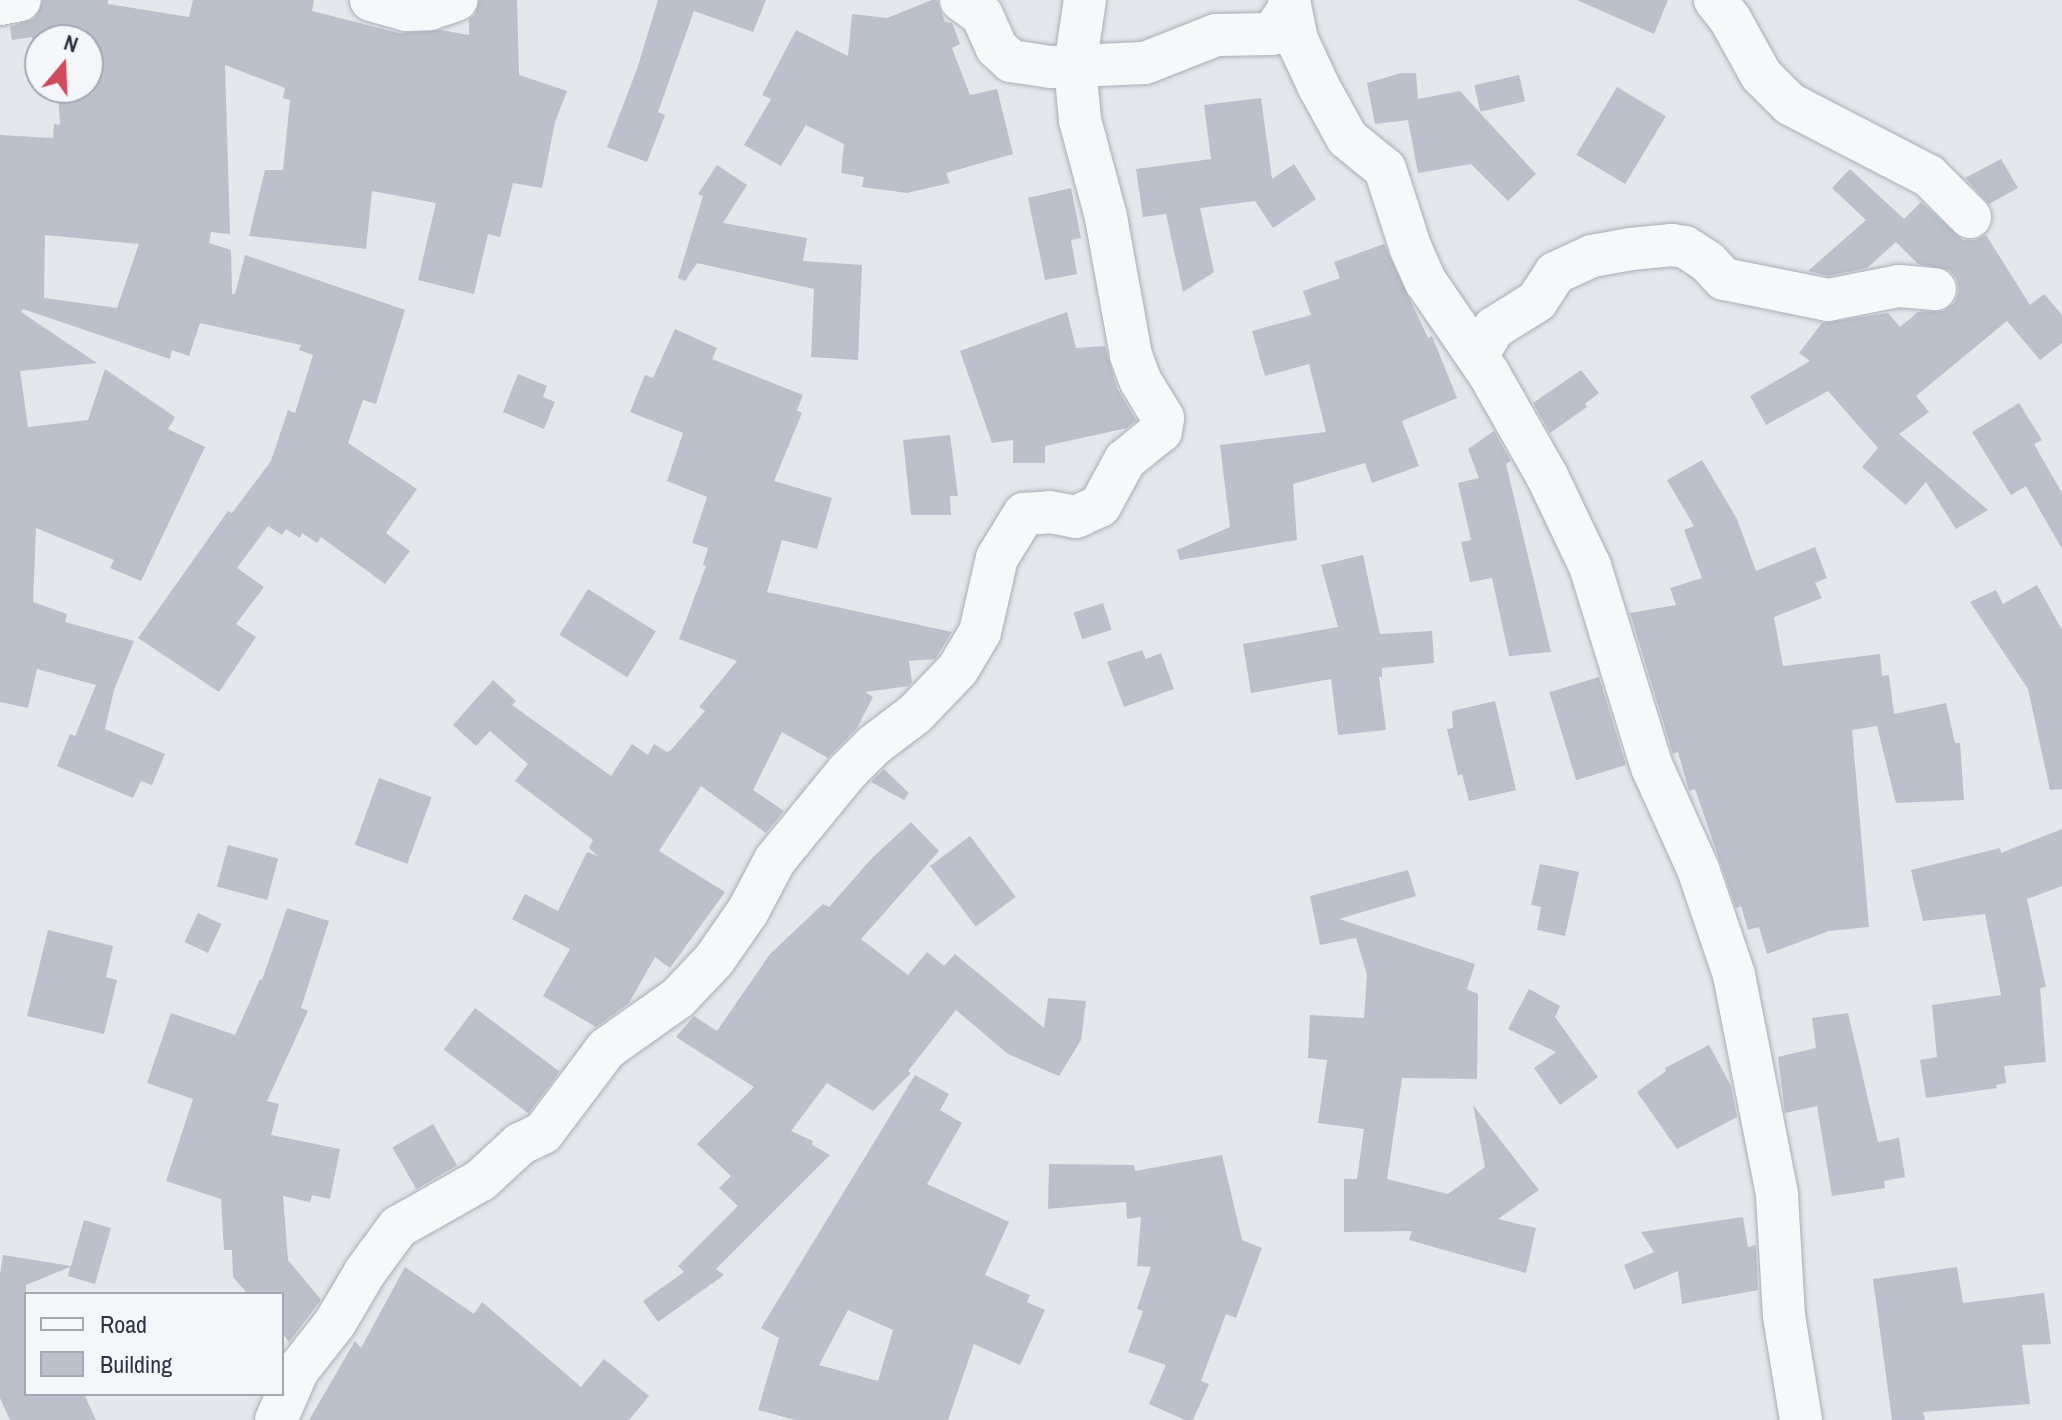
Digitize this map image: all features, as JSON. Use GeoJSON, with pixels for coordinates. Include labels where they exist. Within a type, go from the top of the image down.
{"type":"FeatureCollection","features":[{"type":"Feature","properties":{"kind":"street"},"geometry":{"type":"LineString","coordinates":[[0,4],[20,0]]}},
{"type":"Feature","properties":{"kind":"street"},"geometry":{"type":"LineString","coordinates":[[371,0],[406,10],[430,9],[456,0]]}},
{"type":"Feature","properties":{"kind":"street"},"geometry":{"type":"LineString","coordinates":[[961,0],[982,15],[997,48],[1011,61],[1075,66],[1145,63],[1197,41],[1234,32],[1272,34],[1290,4]]}},
{"type":"Feature","properties":{"kind":"street"},"geometry":{"type":"LineString","coordinates":[[276,1420],[298,1370],[335,1323],[371,1263],[398,1227],[481,1180],[520,1144],[543,1133],[606,1049],[678,998],[714,960],[748,911],[775,860],[847,772],[874,745],[915,714],[958,669],[980,632],[997,558],[1024,514],[1050,512],[1076,517],[1100,506],[1125,460],[1161,431],[1163,418],[1140,380],[1131,355],[1106,217],[1080,120],[1075,66],[1085,0]]}},
{"type":"Feature","properties":{"kind":"street"},"geometry":{"type":"LineString","coordinates":[[1715,0],[1730,19],[1761,75],[1790,104],[1929,176],[1970,217]]}},
{"type":"Feature","properties":{"kind":"street"},"geometry":{"type":"LineString","coordinates":[[1290,4],[1297,40],[1326,99],[1347,138],[1385,169],[1411,249],[1426,282],[1477,356],[1547,476],[1590,566],[1652,767],[1719,924],[1738,991],[1777,1195],[1784,1316],[1801,1420]]}},
{"type":"Feature","properties":{"kind":"street"},"geometry":{"type":"LineString","coordinates":[[1477,356],[1494,328],[1537,301],[1555,273],[1592,256],[1631,249],[1672,245],[1685,247],[1708,262],[1724,279],[1828,300],[1899,286],[1935,289]]}},
{"type":"Feature","properties":{"kind":"building"},"geometry":{"type":"Polygon","coordinates":[[[43,0],[108,0],[108,4],[189,17],[193,0],[314,0],[312,11],[399,33],[441,30],[469,35],[469,19],[475,15],[479,0],[517,0],[519,75],[567,91],[555,122],[542,188],[513,183],[500,237],[488,234],[474,294],[418,280],[436,203],[372,191],[366,249],[249,236],[265,170],[283,170],[290,100],[283,98],[285,88],[225,65],[230,234],[211,232],[209,243],[231,250],[232,294],[235,294],[245,255],[405,310],[376,404],[363,400],[348,443],[417,489],[386,533],[410,551],[385,584],[321,537],[317,543],[302,533],[300,538],[286,529],[282,535],[268,526],[237,568],[264,587],[236,624],[256,637],[219,692],[138,638],[228,511],[232,513],[271,461],[288,410],[295,413],[313,355],[299,350],[301,345],[200,323],[189,356],[172,350],[170,359],[23,309],[21,312],[97,363],[20,371],[28,427],[88,420],[105,369],[175,417],[168,429],[205,447],[141,581],[110,568],[114,560],[36,528],[33,602],[67,614],[65,622],[134,641],[114,690],[105,729],[165,754],[152,785],[141,781],[133,798],[57,766],[70,734],[75,736],[96,685],[37,669],[28,708],[0,702],[0,135],[53,138],[54,124],[60,125],[59,104],[104,104],[104,24],[24,24],[24,38],[12,40],[10,27],[35,18],[43,0]],[[45,235],[44,298],[117,308],[139,244],[45,235]]]}},
{"type":"Feature","properties":{"kind":"building"},"geometry":{"type":"Polygon","coordinates":[[[658,0],[766,0],[753,32],[694,11],[658,112],[665,115],[647,162],[607,147],[637,69],[658,0]]]}},
{"type":"Feature","properties":{"kind":"building"},"geometry":{"type":"Polygon","coordinates":[[[937,0],[945,22],[952,23],[960,44],[952,48],[970,95],[997,89],[1013,154],[946,173],[950,183],[907,193],[862,187],[864,177],[841,173],[844,144],[806,125],[781,166],[744,145],[771,99],[762,95],[796,30],[848,56],[852,14],[887,18],[937,0]]]}},
{"type":"Feature","properties":{"kind":"building"},"geometry":{"type":"Polygon","coordinates":[[[1577,0],[1668,0],[1654,34],[1577,0]]]}},
{"type":"Feature","properties":{"kind":"building"},"geometry":{"type":"Polygon","coordinates":[[[1401,73],[1416,73],[1418,99],[1460,91],[1536,174],[1508,201],[1471,164],[1418,173],[1408,120],[1375,124],[1367,83],[1401,73]]]}},
{"type":"Feature","properties":{"kind":"building"},"geometry":{"type":"Polygon","coordinates":[[[1519,75],[1525,101],[1480,112],[1474,85],[1519,75]]]}},
{"type":"Feature","properties":{"kind":"building"},"geometry":{"type":"Polygon","coordinates":[[[1617,87],[1666,116],[1625,184],[1576,155],[1617,87]]]}},
{"type":"Feature","properties":{"kind":"building"},"geometry":{"type":"Polygon","coordinates":[[[1261,98],[1272,179],[1294,164],[1316,199],[1273,228],[1255,201],[1200,208],[1214,272],[1183,292],[1166,214],[1143,217],[1136,169],[1211,159],[1204,105],[1261,98]]]}},
{"type":"Feature","properties":{"kind":"building"},"geometry":{"type":"Polygon","coordinates":[[[2001,159],[2018,188],[1989,204],[1965,178],[2001,159]]]}},
{"type":"Feature","properties":{"kind":"building"},"geometry":{"type":"Polygon","coordinates":[[[717,165],[747,185],[723,223],[807,238],[803,261],[862,265],[858,360],[811,357],[814,289],[697,263],[685,281],[678,278],[703,196],[698,194],[717,165]]]}},
{"type":"Feature","properties":{"kind":"building"},"geometry":{"type":"Polygon","coordinates":[[[1850,169],[1904,219],[1921,202],[1963,240],[1975,240],[1986,235],[2030,305],[2044,294],[2062,315],[2062,343],[2040,360],[2007,321],[1916,396],[1929,412],[1899,434],[1988,510],[1956,529],[1926,482],[1906,505],[1862,467],[1878,448],[1828,391],[1766,425],[1750,396],[1810,361],[1799,353],[1822,323],[1888,313],[1900,327],[1918,312],[1944,311],[1955,302],[1959,290],[1956,278],[1949,270],[1918,264],[1896,242],[1867,268],[1828,276],[1808,271],[1866,220],[1832,188],[1850,169]]]}},
{"type":"Feature","properties":{"kind":"building"},"geometry":{"type":"Polygon","coordinates":[[[1071,188],[1081,238],[1071,240],[1077,274],[1045,280],[1028,198],[1071,188]]]}},
{"type":"Feature","properties":{"kind":"building"},"geometry":{"type":"Polygon","coordinates":[[[1384,244],[1428,338],[1432,336],[1457,398],[1402,421],[1419,466],[1372,483],[1365,463],[1293,484],[1297,540],[1180,560],[1177,550],[1230,527],[1220,445],[1326,432],[1309,364],[1265,376],[1252,331],[1311,315],[1303,291],[1340,278],[1334,262],[1384,244]]]}},
{"type":"Feature","properties":{"kind":"building"},"geometry":{"type":"Polygon","coordinates":[[[1067,312],[1076,348],[1105,346],[1117,388],[1136,420],[1127,428],[1045,446],[1045,463],[1013,463],[1013,440],[992,443],[960,351],[1067,312]]]}},
{"type":"Feature","properties":{"kind":"building"},"geometry":{"type":"Polygon","coordinates":[[[675,329],[717,348],[712,359],[803,395],[797,410],[802,413],[774,481],[832,498],[817,549],[782,540],[767,592],[952,632],[935,659],[909,661],[912,682],[909,686],[865,692],[873,697],[857,728],[828,758],[782,732],[753,790],[784,811],[766,833],[701,786],[659,851],[725,892],[670,968],[655,957],[629,1003],[596,1027],[543,996],[570,949],[512,919],[525,894],[558,911],[587,852],[598,856],[589,848],[593,840],[515,781],[528,764],[490,731],[476,746],[453,725],[493,680],[516,701],[512,705],[611,776],[632,744],[648,755],[654,744],[667,752],[671,750],[705,711],[699,707],[737,661],[679,639],[706,566],[703,565],[708,548],[692,543],[707,497],[667,481],[683,433],[630,412],[645,375],[653,378],[675,329]]]}},
{"type":"Feature","properties":{"kind":"building"},"geometry":{"type":"Polygon","coordinates":[[[1581,370],[1599,393],[1585,404],[1587,407],[1550,433],[1533,403],[1581,370]]]}},
{"type":"Feature","properties":{"kind":"building"},"geometry":{"type":"Polygon","coordinates":[[[518,374],[547,386],[543,397],[555,402],[544,429],[503,412],[518,374]]]}},
{"type":"Feature","properties":{"kind":"building"},"geometry":{"type":"Polygon","coordinates":[[[2019,403],[2042,440],[2034,444],[2062,493],[2062,549],[2026,486],[2011,495],[1972,432],[2019,403]]]}},
{"type":"Feature","properties":{"kind":"building"},"geometry":{"type":"Polygon","coordinates":[[[1494,431],[1511,461],[1506,464],[1551,652],[1509,656],[1492,578],[1470,582],[1461,542],[1471,540],[1458,483],[1479,478],[1468,449],[1494,431]]]}},
{"type":"Feature","properties":{"kind":"building"},"geometry":{"type":"Polygon","coordinates":[[[950,435],[958,496],[950,496],[951,515],[911,515],[903,440],[950,435]]]}},
{"type":"Feature","properties":{"kind":"building"},"geometry":{"type":"Polygon","coordinates":[[[1702,460],[1737,519],[1756,571],[1815,547],[1827,578],[1815,583],[1822,598],[1774,617],[1783,666],[1880,654],[1882,676],[1889,675],[1894,714],[1946,703],[1955,743],[1960,743],[1964,800],[1896,803],[1877,726],[1852,730],[1869,927],[1829,931],[1767,954],[1759,927],[1748,930],[1741,906],[1736,908],[1695,789],[1689,791],[1678,752],[1673,754],[1630,613],[1676,605],[1670,588],[1702,578],[1684,530],[1694,526],[1667,480],[1702,460]]]}},
{"type":"Feature","properties":{"kind":"building"},"geometry":{"type":"Polygon","coordinates":[[[1363,555],[1380,634],[1432,631],[1434,663],[1382,668],[1382,677],[1379,677],[1386,730],[1338,735],[1331,679],[1251,693],[1243,644],[1338,627],[1321,565],[1363,555]]]}},
{"type":"Feature","properties":{"kind":"building"},"geometry":{"type":"Polygon","coordinates":[[[2037,585],[2062,630],[2062,789],[2050,790],[2028,689],[1970,602],[1996,590],[2003,604],[2037,585]]]}},
{"type":"Feature","properties":{"kind":"building"},"geometry":{"type":"Polygon","coordinates":[[[588,589],[656,631],[627,677],[559,635],[588,589]]]}},
{"type":"Feature","properties":{"kind":"building"},"geometry":{"type":"Polygon","coordinates":[[[1103,603],[1112,630],[1082,639],[1074,613],[1103,603]]]}},
{"type":"Feature","properties":{"kind":"building"},"geometry":{"type":"Polygon","coordinates":[[[1142,650],[1146,659],[1161,653],[1174,689],[1124,707],[1107,662],[1142,650]]]}},
{"type":"Feature","properties":{"kind":"building"},"geometry":{"type":"Polygon","coordinates":[[[1599,677],[1626,765],[1576,780],[1549,692],[1599,677]]]}},
{"type":"Feature","properties":{"kind":"building"},"geometry":{"type":"Polygon","coordinates":[[[1495,701],[1516,790],[1469,801],[1462,774],[1458,776],[1447,729],[1453,728],[1452,711],[1495,701]]]}},
{"type":"Feature","properties":{"kind":"building"},"geometry":{"type":"Polygon","coordinates":[[[884,769],[909,793],[904,800],[871,782],[884,769]]]}},
{"type":"Feature","properties":{"kind":"building"},"geometry":{"type":"Polygon","coordinates":[[[379,778],[432,797],[407,864],[355,845],[379,778]]]}},
{"type":"Feature","properties":{"kind":"building"},"geometry":{"type":"Polygon","coordinates":[[[911,822],[939,851],[861,939],[908,975],[927,952],[944,966],[955,954],[1044,1028],[1048,998],[1086,1001],[1081,1040],[1059,1076],[1008,1054],[956,1010],[908,1071],[911,1073],[873,1111],[827,1083],[791,1131],[813,1141],[812,1145],[830,1155],[716,1269],[724,1275],[658,1322],[643,1301],[684,1272],[678,1266],[738,1206],[719,1188],[731,1176],[697,1144],[754,1087],[676,1037],[694,1016],[717,1031],[770,954],[823,904],[829,907],[872,858],[911,822]]]}},
{"type":"Feature","properties":{"kind":"building"},"geometry":{"type":"Polygon","coordinates":[[[2062,829],[2062,886],[2027,899],[2046,987],[2040,988],[2046,1062],[2004,1066],[2006,1083],[1996,1085],[1997,1088],[1926,1098],[1920,1060],[1937,1057],[1932,1005],[2001,995],[1985,914],[1923,921],[1911,870],[2000,848],[2001,853],[2062,829]]]}},
{"type":"Feature","properties":{"kind":"building"},"geometry":{"type":"Polygon","coordinates":[[[970,836],[1016,897],[976,927],[930,866],[970,836]]]}},
{"type":"Feature","properties":{"kind":"building"},"geometry":{"type":"Polygon","coordinates":[[[228,845],[278,858],[267,900],[217,887],[228,845]]]}},
{"type":"Feature","properties":{"kind":"building"},"geometry":{"type":"Polygon","coordinates":[[[1540,864],[1579,872],[1565,936],[1537,930],[1541,907],[1531,905],[1540,864]]]}},
{"type":"Feature","properties":{"kind":"building"},"geometry":{"type":"Polygon","coordinates":[[[1408,870],[1416,896],[1339,919],[1475,964],[1467,989],[1478,994],[1477,1079],[1402,1078],[1387,1179],[1448,1194],[1485,1167],[1473,1105],[1539,1190],[1498,1219],[1536,1228],[1526,1273],[1409,1240],[1412,1231],[1344,1232],[1344,1179],[1357,1179],[1364,1129],[1318,1123],[1327,1060],[1308,1058],[1310,1015],[1364,1018],[1367,975],[1356,938],[1320,945],[1310,896],[1408,870]]]}},
{"type":"Feature","properties":{"kind":"building"},"geometry":{"type":"Polygon","coordinates":[[[287,908],[329,921],[301,1008],[308,1011],[267,1101],[279,1104],[271,1135],[340,1149],[330,1199],[312,1195],[310,1202],[283,1196],[288,1260],[321,1300],[289,1342],[284,1336],[284,1292],[246,1292],[233,1277],[232,1250],[224,1250],[221,1199],[166,1181],[193,1099],[147,1083],[171,1013],[235,1035],[262,980],[287,908]]]}},
{"type":"Feature","properties":{"kind":"building"},"geometry":{"type":"Polygon","coordinates":[[[198,913],[222,924],[208,953],[184,942],[198,913]]]}},
{"type":"Feature","properties":{"kind":"building"},"geometry":{"type":"Polygon","coordinates":[[[48,930],[113,946],[106,977],[117,980],[104,1034],[27,1016],[48,930]]]}},
{"type":"Feature","properties":{"kind":"building"},"geometry":{"type":"Polygon","coordinates":[[[1529,989],[1560,1006],[1555,1017],[1598,1077],[1560,1105],[1534,1068],[1556,1052],[1508,1029],[1529,989]]]}},
{"type":"Feature","properties":{"kind":"building"},"geometry":{"type":"Polygon","coordinates":[[[475,1008],[560,1072],[528,1113],[444,1050],[475,1008]]]}},
{"type":"Feature","properties":{"kind":"building"},"geometry":{"type":"Polygon","coordinates":[[[1848,1013],[1878,1142],[1899,1138],[1905,1177],[1884,1181],[1885,1188],[1832,1196],[1817,1106],[1785,1113],[1778,1057],[1816,1048],[1812,1018],[1848,1013]]]}},
{"type":"Feature","properties":{"kind":"building"},"geometry":{"type":"Polygon","coordinates":[[[1709,1045],[1731,1086],[1737,1117],[1677,1149],[1637,1092],[1666,1071],[1665,1068],[1709,1045]]]}},
{"type":"Feature","properties":{"kind":"building"},"geometry":{"type":"Polygon","coordinates":[[[915,1075],[949,1094],[940,1110],[962,1123],[927,1184],[1009,1222],[985,1275],[1030,1295],[1027,1302],[1045,1310],[1020,1365],[974,1344],[948,1420],[795,1420],[758,1410],[779,1338],[761,1328],[915,1075]],[[848,1310],[819,1365],[878,1381],[893,1330],[848,1310]]]}},
{"type":"Feature","properties":{"kind":"building"},"geometry":{"type":"Polygon","coordinates":[[[433,1124],[457,1166],[416,1189],[392,1148],[433,1124]]]}},
{"type":"Feature","properties":{"kind":"building"},"geometry":{"type":"Polygon","coordinates":[[[1222,1155],[1242,1240],[1262,1248],[1236,1318],[1226,1314],[1201,1381],[1209,1384],[1193,1420],[1185,1420],[1149,1404],[1166,1365],[1128,1352],[1143,1311],[1137,1309],[1151,1267],[1137,1266],[1141,1217],[1127,1219],[1126,1202],[1048,1209],[1049,1164],[1134,1165],[1135,1171],[1222,1155]]]}},
{"type":"Feature","properties":{"kind":"building"},"geometry":{"type":"Polygon","coordinates":[[[1743,1217],[1748,1247],[1756,1245],[1758,1290],[1682,1304],[1678,1271],[1634,1290],[1624,1265],[1654,1252],[1641,1232],[1743,1217]]]}},
{"type":"Feature","properties":{"kind":"building"},"geometry":{"type":"Polygon","coordinates":[[[84,1220],[111,1228],[95,1284],[68,1276],[70,1267],[26,1285],[24,1396],[85,1396],[96,1420],[10,1420],[0,1398],[0,1274],[3,1255],[71,1266],[84,1220]]]}},
{"type":"Feature","properties":{"kind":"building"},"geometry":{"type":"Polygon","coordinates":[[[405,1267],[474,1314],[482,1302],[581,1387],[604,1359],[649,1396],[629,1420],[309,1420],[355,1341],[361,1348],[405,1267]]]}},
{"type":"Feature","properties":{"kind":"building"},"geometry":{"type":"Polygon","coordinates":[[[1957,1267],[1963,1303],[2044,1293],[2051,1344],[2022,1345],[2030,1404],[1923,1412],[1925,1420],[1892,1420],[1873,1279],[1957,1267]]]}}]}
